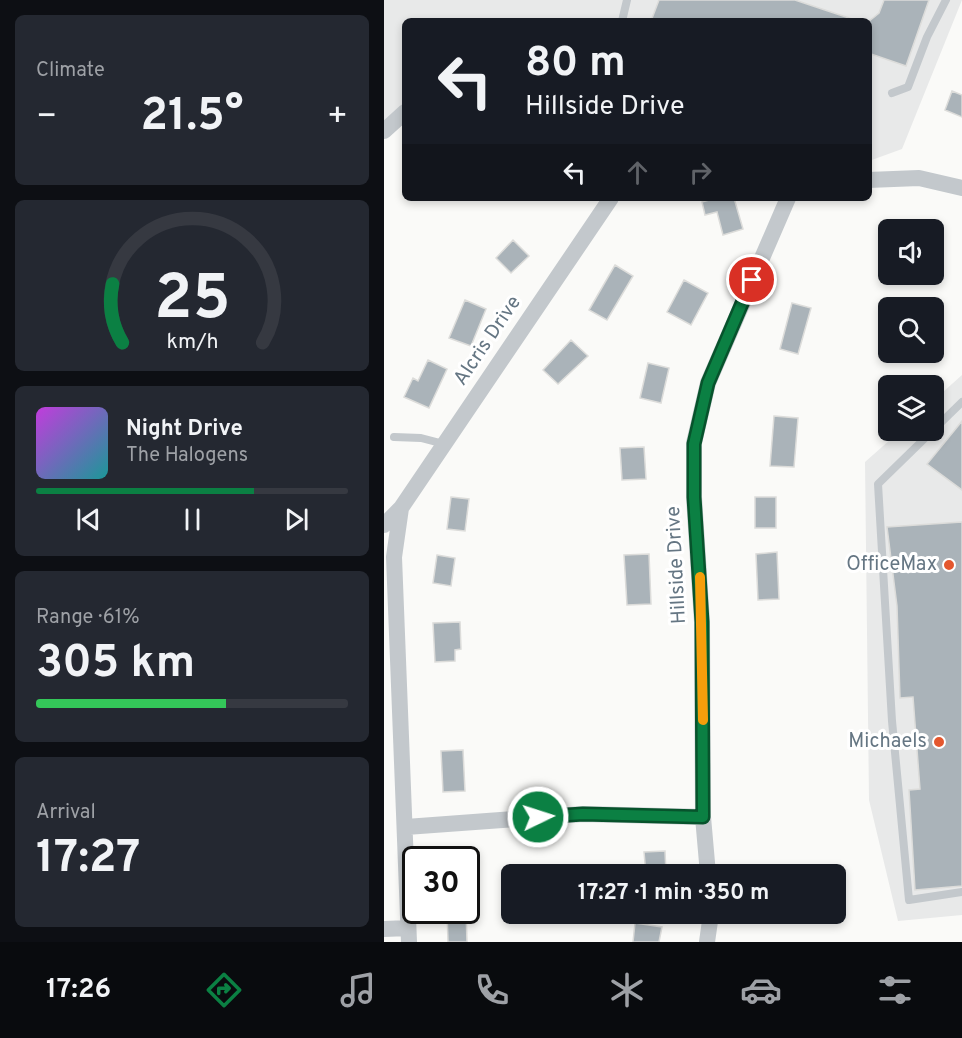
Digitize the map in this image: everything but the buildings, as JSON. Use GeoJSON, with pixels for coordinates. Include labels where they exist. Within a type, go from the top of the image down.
{"type":"FeatureCollection","features":[{"type":"Feature","properties":{"kind":"street"},"geometry":{"type":"LineString","coordinates":[[384,130],[402,115]]}},
{"type":"Feature","properties":{"kind":"street"},"geometry":{"type":"LineString","coordinates":[[872,180],[919,178],[962,188]]}},
{"type":"Feature","properties":{"kind":"street","name":"Alcris Drive"},"geometry":{"type":"LineString","coordinates":[[401,508],[609,201]]}},
{"type":"Feature","properties":{"kind":"street","name":"Hillside Drive"},"geometry":{"type":"LineString","coordinates":[[707,864],[703,817],[702,622],[694,497],[694,444],[708,383],[787,201]]}},
{"type":"Feature","properties":{"kind":"street"},"geometry":{"type":"LineString","coordinates":[[384,525],[401,508]]}},
{"type":"Feature","properties":{"kind":"street"},"geometry":{"type":"LineString","coordinates":[[384,929],[409,935],[394,557],[401,508]]}},
{"type":"Feature","properties":{"kind":"street"},"geometry":{"type":"LineString","coordinates":[[406,826],[583,814],[703,817]]}},
{"type":"Feature","properties":{"kind":"street"},"geometry":{"type":"LineString","coordinates":[[707,942],[710,924]]}},
{"type":"Feature","properties":{"kind":"lane"},"geometry":{"type":"LineString","coordinates":[[623,18],[627,0]]}},
{"type":"Feature","properties":{"kind":"lane"},"geometry":{"type":"LineString","coordinates":[[892,93],[908,87],[927,37],[946,0]]}},
{"type":"Feature","properties":{"kind":"lane"},"geometry":{"type":"LineString","coordinates":[[962,402],[878,484],[892,721],[909,900],[962,892]]}},
{"type":"Feature","properties":{"kind":"lane"},"geometry":{"type":"LineString","coordinates":[[394,437],[421,438],[444,444]]}},
{"type":"Feature","properties":{"kind":"shaded area"},"geometry":{"type":"Polygon","coordinates":[[[384,0],[962,0],[902,149],[872,160],[872,18],[402,18],[402,115],[384,131],[384,0]]]}},
{"type":"Feature","properties":{"kind":"shaded area"},"geometry":{"type":"Polygon","coordinates":[[[962,375],[962,915],[898,921],[869,800],[865,462],[889,441],[944,441],[944,391],[962,375]]]}},
{"type":"Feature","properties":{"kind":"slow traffic"},"geometry":{"type":"LineString","coordinates":[[700,577],[703,720]]}},
{"type":"Feature","properties":{"kind":"place","name":"OfficeMax"},"geometry":{"type":"Point","coordinates":[949,565]}},
{"type":"Feature","properties":{"kind":"place","name":"Michaels"},"geometry":{"type":"Point","coordinates":[939,742]}},
{"type":"Feature","properties":{"kind":"route"},"geometry":{"type":"LineString","coordinates":[[538,817],[583,814],[703,817],[702,622],[694,497],[694,444],[708,383],[752,280]]}}]}
